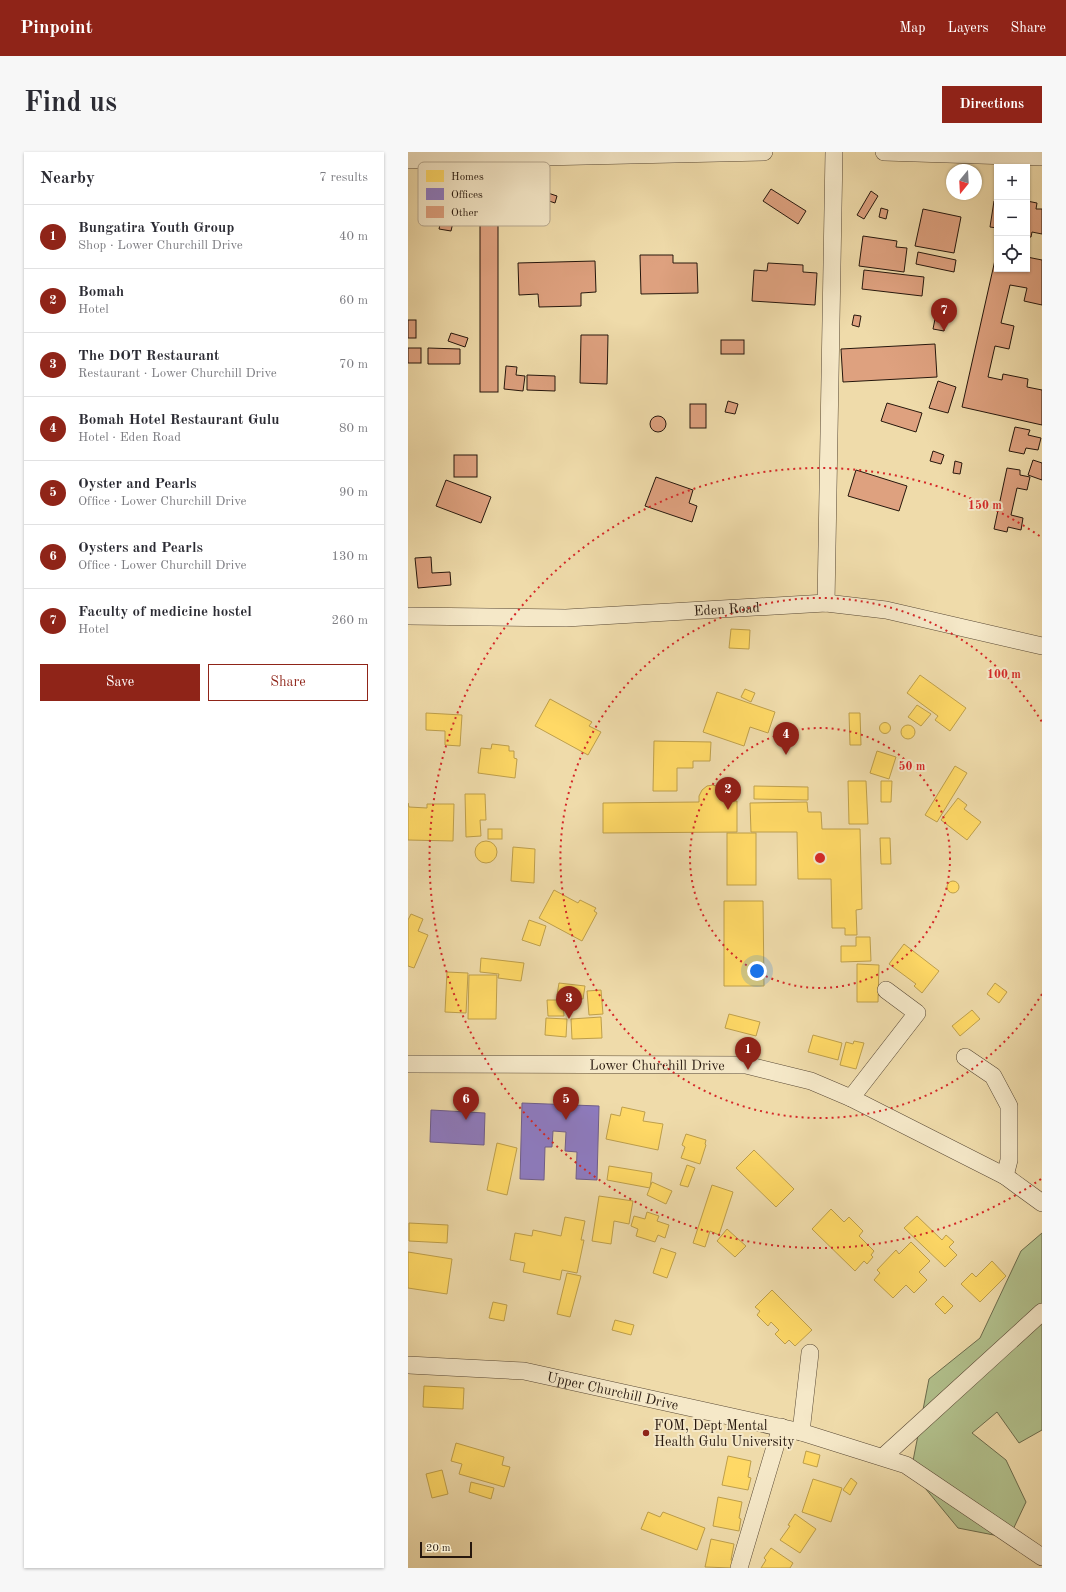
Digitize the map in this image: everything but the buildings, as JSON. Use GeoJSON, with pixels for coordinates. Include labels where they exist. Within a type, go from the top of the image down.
{"type":"FeatureCollection","features":[{"type":"Feature","properties":{"kind":"street"},"geometry":{"type":"LineString","coordinates":[[408,160],[764,152]]}},
{"type":"Feature","properties":{"kind":"street"},"geometry":{"type":"LineString","coordinates":[[826,604],[834,152]]}},
{"type":"Feature","properties":{"kind":"street"},"geometry":{"type":"LineString","coordinates":[[884,152],[1042,157]]}},
{"type":"Feature","properties":{"kind":"street","name":"Eden Road"},"geometry":{"type":"LineString","coordinates":[[408,616],[566,618],[826,604],[886,610],[1042,646]]}},
{"type":"Feature","properties":{"kind":"street"},"geometry":{"type":"LineString","coordinates":[[851,1098],[917,1013],[886,990]]}},
{"type":"Feature","properties":{"kind":"street"},"geometry":{"type":"LineString","coordinates":[[965,1056],[993,1076],[1010,1106],[1009,1160],[1005,1176]]}},
{"type":"Feature","properties":{"kind":"street","name":"Lower Churchill Drive"},"geometry":{"type":"LineString","coordinates":[[408,1064],[746,1065],[811,1082],[851,1098],[1005,1176],[1042,1203]]}},
{"type":"Feature","properties":{"kind":"street"},"geometry":{"type":"LineString","coordinates":[[883,1457],[1042,1312]]}},
{"type":"Feature","properties":{"kind":"street"},"geometry":{"type":"LineString","coordinates":[[801,1432],[810,1353]]}},
{"type":"Feature","properties":{"kind":"street","name":"Upper Churchill Drive"},"geometry":{"type":"LineString","coordinates":[[408,1365],[524,1371],[801,1432],[906,1465],[1042,1557]]}},
{"type":"Feature","properties":{"kind":"street"},"geometry":{"type":"LineString","coordinates":[[739,1568],[781,1427]]}},
{"type":"Feature","properties":{"kind":"green space"},"geometry":{"type":"Polygon","coordinates":[[[1042,1233],[1042,1430],[1019,1443],[997,1412],[972,1433],[1006,1460],[1026,1502],[1009,1538],[958,1528],[911,1471],[929,1379],[980,1338],[1021,1251],[1042,1233]]]}},
{"type":"Feature","properties":{"kind":"place","name":"Faculty of medicine hostel"},"geometry":{"type":"Point","coordinates":[944,331]}},
{"type":"Feature","properties":{"kind":"place","name":"Bomah Hotel Restaurant Gulu"},"geometry":{"type":"Point","coordinates":[786,755]}},
{"type":"Feature","properties":{"kind":"place","name":"Bomah"},"geometry":{"type":"Point","coordinates":[728,810]}},
{"type":"Feature","properties":{"kind":"place","name":"The DOT Restaurant"},"geometry":{"type":"Point","coordinates":[569,1019]}},
{"type":"Feature","properties":{"kind":"place","name":"Bungatira Youth Group"},"geometry":{"type":"Point","coordinates":[748,1070]}},
{"type":"Feature","properties":{"kind":"place","name":"Oysters and Pearls"},"geometry":{"type":"Point","coordinates":[466,1120]}},
{"type":"Feature","properties":{"kind":"place","name":"Oyster and Pearls"},"geometry":{"type":"Point","coordinates":[566,1120]}},
{"type":"Feature","properties":{"kind":"place","name":"FOM, Dept Mental Health Gulu University"},"geometry":{"type":"Point","coordinates":[646,1433]}}]}
